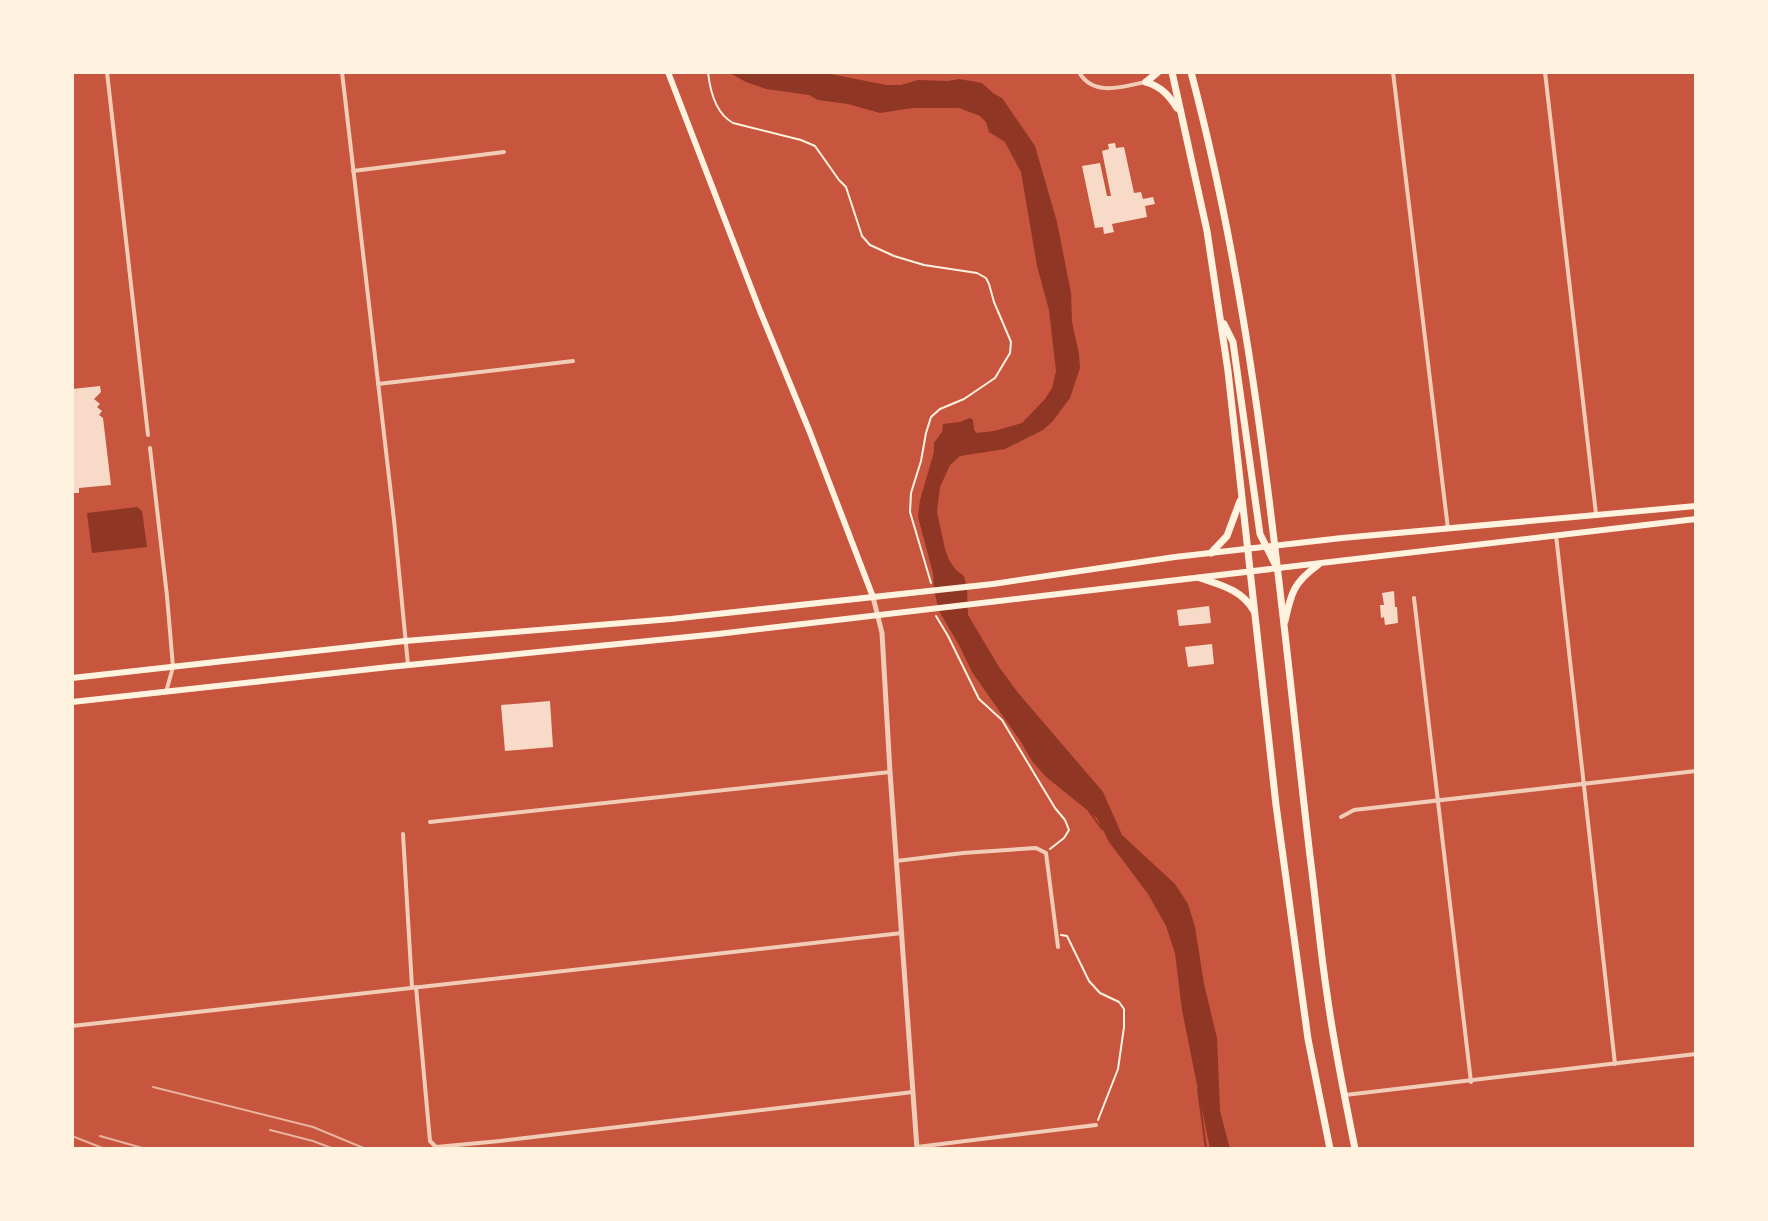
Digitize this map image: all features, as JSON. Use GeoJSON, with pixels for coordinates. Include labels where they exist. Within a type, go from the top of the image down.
{"type":"FeatureCollection","features":[{"type":"Feature","properties":{"kind":"highway"},"geometry":{"type":"LineString","coordinates":[[1158,72],[1146,82],[1168,94],[1181,115]]}},
{"type":"Feature","properties":{"kind":"highway"},"geometry":{"type":"LineString","coordinates":[[1172,72],[1207,231],[1228,371],[1275,796],[1301,995],[1330,1149]]}},
{"type":"Feature","properties":{"kind":"highway"},"geometry":{"type":"LineString","coordinates":[[1191,72],[1227,233],[1250,366],[1270,546],[1278,570],[1327,995],[1355,1149]]}},
{"type":"Feature","properties":{"kind":"highway"},"geometry":{"type":"LineString","coordinates":[[1220,317],[1233,342],[1260,534],[1270,546]]}},
{"type":"Feature","properties":{"kind":"highway"},"geometry":{"type":"LineString","coordinates":[[1211,553],[1227,536],[1242,495]]}},
{"type":"Feature","properties":{"kind":"highway"},"geometry":{"type":"LineString","coordinates":[[1284,627],[1294,589],[1318,565]]}},
{"type":"Feature","properties":{"kind":"highway"},"geometry":{"type":"LineString","coordinates":[[1200,578],[1236,592],[1249,603],[1256,616]]}},
{"type":"Feature","properties":{"kind":"main road"},"geometry":{"type":"LineString","coordinates":[[668,72],[873,597]]}},
{"type":"Feature","properties":{"kind":"main road"},"geometry":{"type":"LineString","coordinates":[[72,678],[405,641],[671,619],[993,584],[1270,546],[1696,506]]}},
{"type":"Feature","properties":{"kind":"main road"},"geometry":{"type":"LineString","coordinates":[[72,702],[709,635],[1696,519]]}},
{"type":"Feature","properties":{"kind":"street"},"geometry":{"type":"LineString","coordinates":[[107,72],[148,435]]}},
{"type":"Feature","properties":{"kind":"street"},"geometry":{"type":"LineString","coordinates":[[342,72],[408,665]]}},
{"type":"Feature","properties":{"kind":"street"},"geometry":{"type":"LineString","coordinates":[[1079,72],[1086,82],[1099,88],[1146,82]]}},
{"type":"Feature","properties":{"kind":"street"},"geometry":{"type":"LineString","coordinates":[[1393,72],[1448,529]]}},
{"type":"Feature","properties":{"kind":"street"},"geometry":{"type":"LineString","coordinates":[[1545,72],[1596,514]]}},
{"type":"Feature","properties":{"kind":"street"},"geometry":{"type":"LineString","coordinates":[[353,171],[504,152]]}},
{"type":"Feature","properties":{"kind":"street"},"geometry":{"type":"LineString","coordinates":[[378,384],[573,361]]}},
{"type":"Feature","properties":{"kind":"street"},"geometry":{"type":"LineString","coordinates":[[150,448],[173,667],[166,692]]}},
{"type":"Feature","properties":{"kind":"street"},"geometry":{"type":"LineString","coordinates":[[1556,535],[1615,1064]]}},
{"type":"Feature","properties":{"kind":"street"},"geometry":{"type":"LineString","coordinates":[[873,597],[882,633],[917,1148],[1096,1125]]}},
{"type":"Feature","properties":{"kind":"street"},"geometry":{"type":"LineString","coordinates":[[1414,598],[1471,1082]]}},
{"type":"Feature","properties":{"kind":"street"},"geometry":{"type":"LineString","coordinates":[[1341,817],[1354,810],[1696,771]]}},
{"type":"Feature","properties":{"kind":"street"},"geometry":{"type":"LineString","coordinates":[[430,822],[890,772]]}},
{"type":"Feature","properties":{"kind":"street"},"geometry":{"type":"LineString","coordinates":[[403,834],[414,987],[430,1141],[436,1147],[913,1092]]}},
{"type":"Feature","properties":{"kind":"street"},"geometry":{"type":"LineString","coordinates":[[896,861],[1036,848],[1046,853],[1058,947]]}},
{"type":"Feature","properties":{"kind":"street"},"geometry":{"type":"LineString","coordinates":[[72,1026],[902,933]]}},
{"type":"Feature","properties":{"kind":"street"},"geometry":{"type":"LineString","coordinates":[[1344,1095],[1696,1054]]}},
{"type":"Feature","properties":{"kind":"path"},"geometry":{"type":"LineString","coordinates":[[708,72],[716,104],[725,118],[733,123],[801,140],[821,151],[849,192],[862,236],[870,245],[913,262],[971,271],[989,284],[1011,342],[1010,353],[995,378],[931,417],[911,493],[910,512],[931,585]]}},
{"type":"Feature","properties":{"kind":"path"},"geometry":{"type":"LineString","coordinates":[[928,607],[979,699],[1002,720],[1065,820],[1069,830],[1046,853]]}},
{"type":"Feature","properties":{"kind":"path"},"geometry":{"type":"LineString","coordinates":[[1056,934],[1067,936],[1089,981],[1100,993],[1119,1002],[1124,1009],[1118,1069],[1096,1125]]}},
{"type":"Feature","properties":{"kind":"shaded area"},"geometry":{"type":"Polygon","coordinates":[[[728,72],[820,72],[886,85],[959,79],[982,83],[1002,98],[1035,146],[1057,222],[1071,293],[1072,322],[1080,368],[1070,398],[1043,430],[1005,449],[960,456],[950,465],[940,487],[937,512],[949,560],[964,576],[968,615],[999,667],[1103,792],[1122,835],[1175,884],[1188,904],[1217,1038],[1220,1111],[1230,1149],[1210,1149],[1182,1010],[1175,953],[1166,926],[1148,894],[1109,842],[1097,818],[1045,776],[1032,761],[972,672],[939,611],[933,573],[918,517],[934,443],[942,432],[943,424],[970,418],[977,433],[1022,423],[1052,388],[1056,371],[1049,310],[1037,266],[1021,172],[1005,142],[989,132],[986,122],[980,116],[959,108],[912,108],[880,113],[818,100],[809,95],[766,89],[728,72]]]}},
{"type":"Feature","properties":{"kind":"shaded area"},"geometry":{"type":"Polygon","coordinates":[[[137,507],[142,511],[147,547],[92,553],[87,513],[137,507]]]}},
{"type":"Feature","properties":{"kind":"building"},"geometry":{"type":"Polygon","coordinates":[[[1115,143],[1116,148],[1124,147],[1134,193],[1141,192],[1143,199],[1153,197],[1155,204],[1145,206],[1147,217],[1112,224],[1114,232],[1104,234],[1103,227],[1095,228],[1082,166],[1100,163],[1107,196],[1111,196],[1102,151],[1109,149],[1108,144],[1115,143]]]}},
{"type":"Feature","properties":{"kind":"building"},"geometry":{"type":"Polygon","coordinates":[[[100,386],[101,392],[94,399],[102,411],[99,415],[103,418],[111,485],[79,488],[79,493],[72,493],[72,389],[100,386]]]}},
{"type":"Feature","properties":{"kind":"building"},"geometry":{"type":"Polygon","coordinates":[[[1394,591],[1398,623],[1385,625],[1384,617],[1381,618],[1380,605],[1384,605],[1382,593],[1394,591]]]}},
{"type":"Feature","properties":{"kind":"building"},"geometry":{"type":"Polygon","coordinates":[[[1209,606],[1211,623],[1179,626],[1177,610],[1209,606]]]}},
{"type":"Feature","properties":{"kind":"building"},"geometry":{"type":"Polygon","coordinates":[[[1212,644],[1214,664],[1188,667],[1185,647],[1212,644]]]}},
{"type":"Feature","properties":{"kind":"building"},"geometry":{"type":"Polygon","coordinates":[[[550,701],[553,747],[505,751],[501,705],[550,701]]]}},
{"type":"Feature","properties":{"kind":"waterway"},"geometry":{"type":"LineString","coordinates":[[1089,811],[1102,829]]}},
{"type":"Feature","properties":{"kind":"waterway"},"geometry":{"type":"LineString","coordinates":[[1198,1089],[1206,1149]]}},
{"type":"Feature","properties":{"kind":"railway"},"geometry":{"type":"LineString","coordinates":[[153,1087],[313,1127],[366,1149]]}},
{"type":"Feature","properties":{"kind":"railway"},"geometry":{"type":"LineString","coordinates":[[270,1130],[334,1149]]}},
{"type":"Feature","properties":{"kind":"railway"},"geometry":{"type":"LineString","coordinates":[[72,1136],[105,1149]]}},
{"type":"Feature","properties":{"kind":"railway"},"geometry":{"type":"LineString","coordinates":[[100,1136],[146,1149]]}}]}
